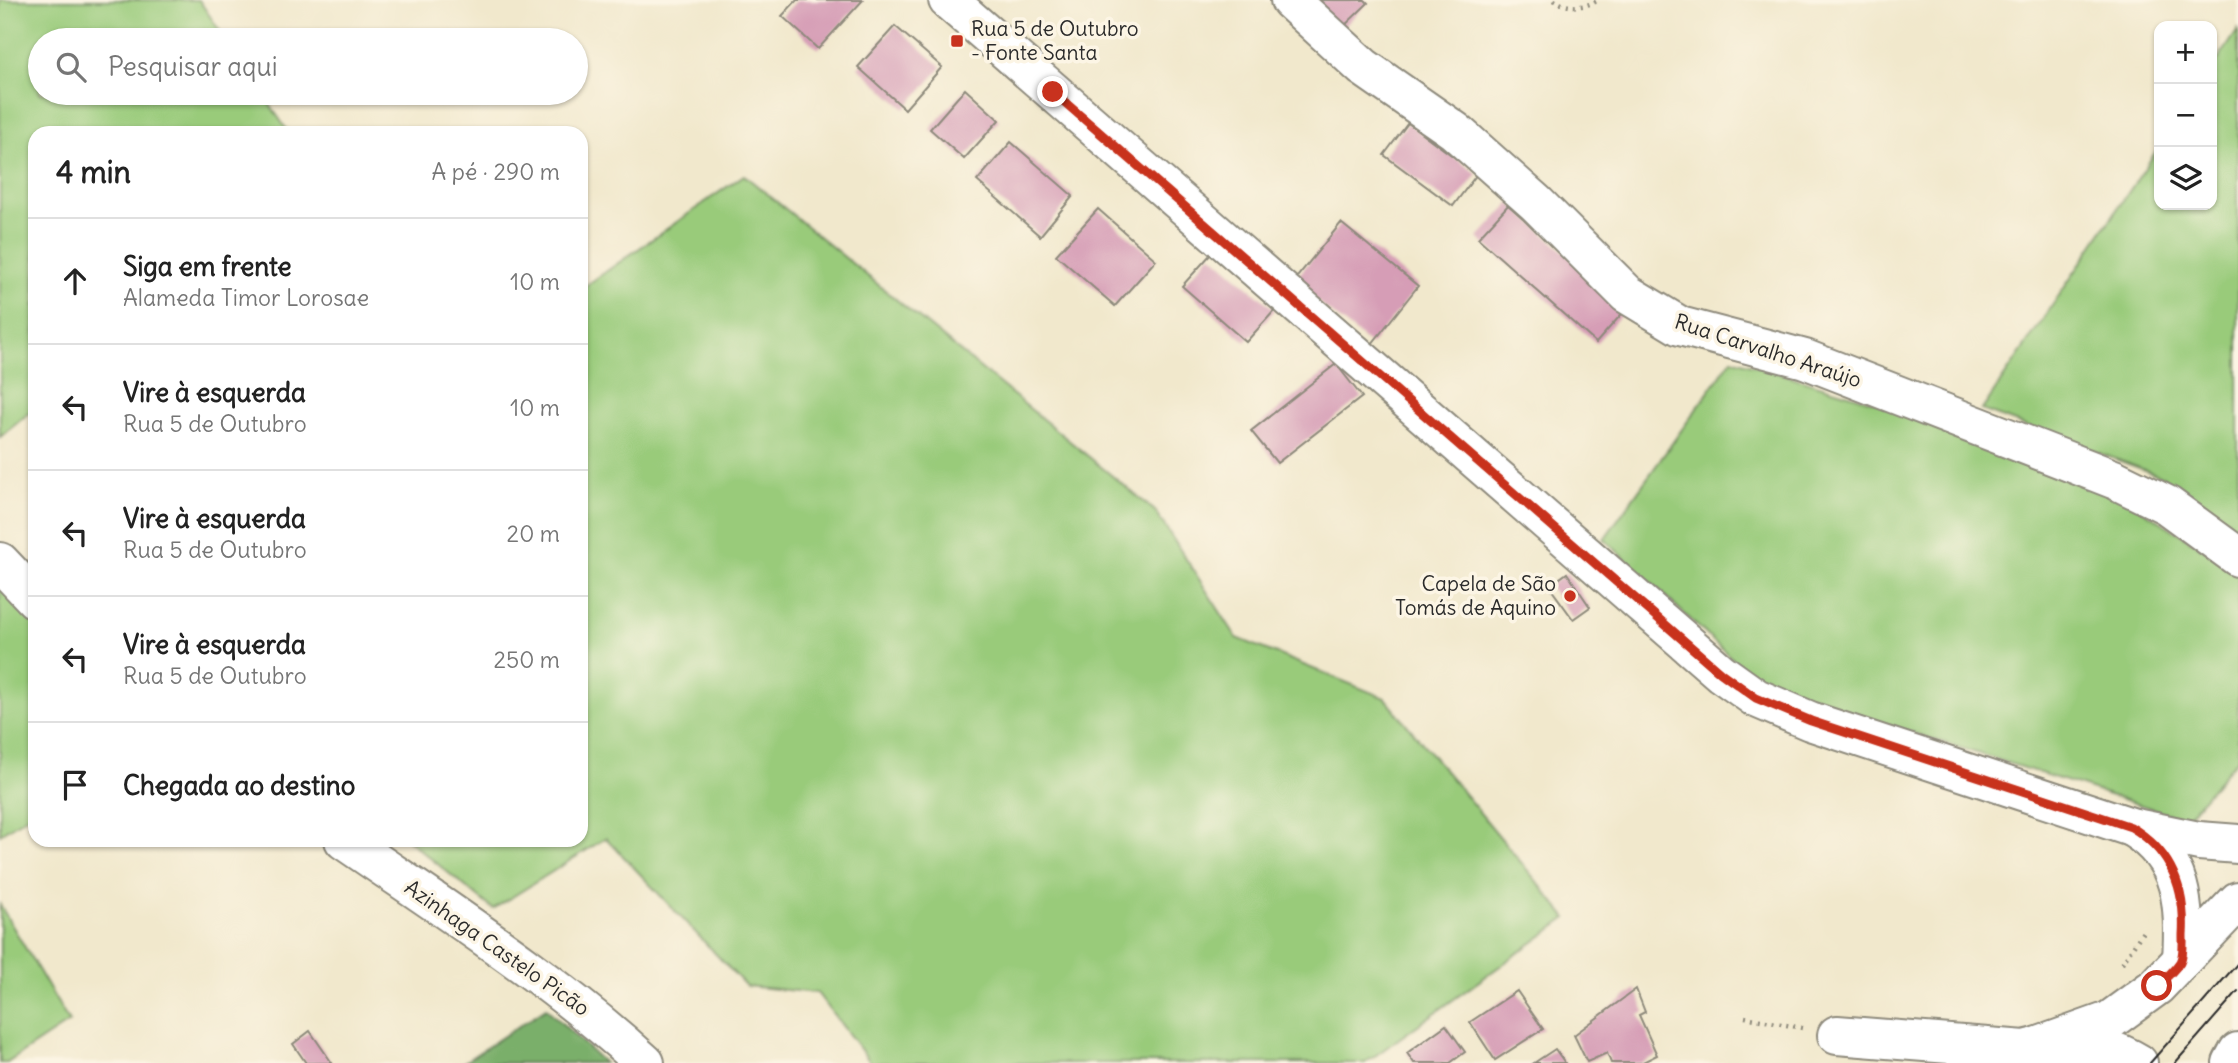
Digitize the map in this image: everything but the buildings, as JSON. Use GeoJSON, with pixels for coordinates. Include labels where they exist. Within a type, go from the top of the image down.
{"type":"FeatureCollection","features":[{"type":"Feature","properties":{"kind":"street"},"geometry":{"type":"LineString","coordinates":[[948,0],[1721,673],[1756,698],[1811,721],[2131,827],[2199,841],[2238,844]]}},
{"type":"Feature","properties":{"kind":"street","name":"Rua Carvalho Araújo"},"geometry":{"type":"LineString","coordinates":[[1290,0],[1363,66],[1455,131],[1536,203],[1627,294],[1680,326],[1805,359],[2116,480],[2167,505],[2238,557]]}},
{"type":"Feature","properties":{"kind":"street"},"geometry":{"type":"LineString","coordinates":[[0,562],[28,592]]}},
{"type":"Feature","properties":{"kind":"street"},"geometry":{"type":"LineString","coordinates":[[2131,827],[2163,852],[2171,867],[2184,916],[2182,960]]}},
{"type":"Feature","properties":{"kind":"street","name":"Azinhaga Castelo Picão"},"geometry":{"type":"LineString","coordinates":[[354,847],[541,974],[593,1015],[645,1063]]}},
{"type":"Feature","properties":{"kind":"street"},"geometry":{"type":"LineString","coordinates":[[2020,1053],[2109,1021],[2157,986],[2238,901]]}},
{"type":"Feature","properties":{"kind":"street"},"geometry":{"type":"LineString","coordinates":[[1837,1035],[2020,1053],[2058,1043],[2096,1046],[2137,1063]]}},
{"type":"Feature","properties":{"kind":"street"},"geometry":{"type":"LineString","coordinates":[[1837,1035],[1868,1063]]}},
{"type":"Feature","properties":{"kind":"street"},"geometry":{"type":"LineString","coordinates":[[2232,1063],[2238,1052]]}},
{"type":"Feature","properties":{"kind":"path"},"geometry":{"type":"LineString","coordinates":[[1554,0],[1564,7],[1589,5],[1599,0]]}},
{"type":"Feature","properties":{"kind":"path"},"geometry":{"type":"LineString","coordinates":[[2118,968],[2137,942],[2147,921]]}},
{"type":"Feature","properties":{"kind":"path"},"geometry":{"type":"LineString","coordinates":[[1745,1017],[1837,1035]]}},
{"type":"Feature","properties":{"kind":"green space"},"geometry":{"type":"Polygon","coordinates":[[[0,0],[199,0],[218,28],[28,28],[28,105],[270,105],[284,126],[28,126],[28,414],[0,437],[0,0]]]}},
{"type":"Feature","properties":{"kind":"green space"},"geometry":{"type":"Polygon","coordinates":[[[2238,30],[2238,541],[2164,477],[1982,410],[2154,154],[2154,210],[2217,210],[2217,62],[2238,30]]]}},
{"type":"Feature","properties":{"kind":"green space"},"geometry":{"type":"Polygon","coordinates":[[[744,175],[1155,511],[1237,638],[1385,698],[1567,918],[1365,1063],[871,1063],[817,993],[746,986],[606,838],[493,909],[417,847],[588,847],[588,284],[744,175]]]}},
{"type":"Feature","properties":{"kind":"green space"},"geometry":{"type":"Polygon","coordinates":[[[1732,359],[1869,400],[2114,492],[2238,571],[2238,758],[2185,819],[1771,688],[1738,664],[1604,539],[1732,359]]]}},
{"type":"Feature","properties":{"kind":"green space"},"geometry":{"type":"Polygon","coordinates":[[[0,562],[28,592],[28,816],[0,834],[0,562]]]}},
{"type":"Feature","properties":{"kind":"green space"},"geometry":{"type":"Polygon","coordinates":[[[0,905],[69,1022],[7,1063],[0,1063],[0,905]]]}},
{"type":"Feature","properties":{"kind":"green space"},"geometry":{"type":"Polygon","coordinates":[[[546,1008],[604,1063],[463,1063],[546,1008]]]}},
{"type":"Feature","properties":{"kind":"tram line"},"geometry":{"type":"LineString","coordinates":[[2150,1063],[2238,963]]}},
{"type":"Feature","properties":{"kind":"tram line"},"geometry":{"type":"LineString","coordinates":[[2175,1063],[2238,991]]}},
{"type":"Feature","properties":{"kind":"place","name":"Rua 5 de Outubro - Fonte Santa"},"geometry":{"type":"Point","coordinates":[957,41]}},
{"type":"Feature","properties":{"kind":"place","name":"Capela de São Tomás de Aquino"},"geometry":{"type":"Point","coordinates":[1570,596]}},
{"type":"Feature","properties":{"kind":"route"},"geometry":{"type":"LineString","coordinates":[[1053,92],[1721,673],[1756,698],[1811,721],[2131,827],[2147,836],[2163,852],[2171,867],[2184,916],[2182,960],[2157,986]]}}]}
